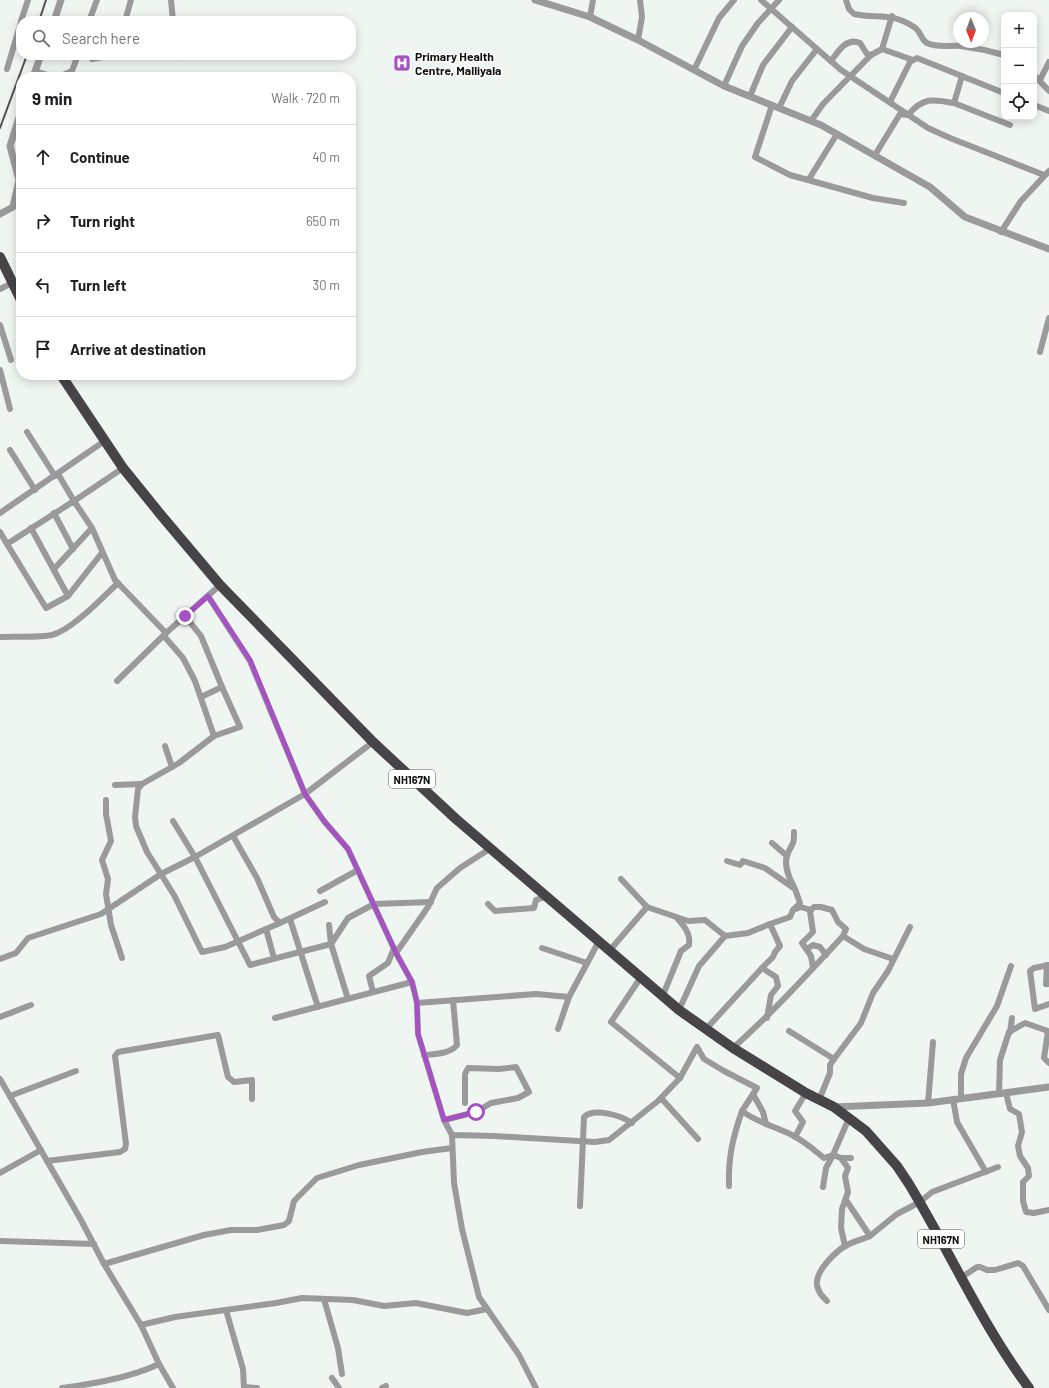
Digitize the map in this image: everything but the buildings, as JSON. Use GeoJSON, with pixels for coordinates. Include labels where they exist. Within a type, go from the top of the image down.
{"type":"FeatureCollection","features":[{"type":"Feature","properties":{"kind":"highway"},"geometry":{"type":"LineString","coordinates":[[0,257],[16,291]]}},
{"type":"Feature","properties":{"kind":"highway","name":"NH167N"},"geometry":{"type":"LineString","coordinates":[[64,380],[106,440],[123,468],[160,515],[220,585],[372,742],[431,797],[680,1010],[733,1048],[806,1093],[834,1107],[866,1131],[888,1155],[920,1202],[989,1326],[1014,1367],[1029,1388]]}},
{"type":"Feature","properties":{"kind":"street"},"geometry":{"type":"LineString","coordinates":[[23,16],[28,0]]}},
{"type":"Feature","properties":{"kind":"street"},"geometry":{"type":"LineString","coordinates":[[57,16],[61,0]]}},
{"type":"Feature","properties":{"kind":"street"},"geometry":{"type":"LineString","coordinates":[[91,16],[97,0]]}},
{"type":"Feature","properties":{"kind":"street"},"geometry":{"type":"LineString","coordinates":[[127,16],[132,0]]}},
{"type":"Feature","properties":{"kind":"street"},"geometry":{"type":"LineString","coordinates":[[171,0],[172,16]]}},
{"type":"Feature","properties":{"kind":"street"},"geometry":{"type":"LineString","coordinates":[[535,0],[554,2],[590,17],[638,40],[724,86],[811,121],[875,155],[930,187],[965,217],[1001,232],[1049,249]]}},
{"type":"Feature","properties":{"kind":"street"},"geometry":{"type":"LineString","coordinates":[[590,17],[593,0]]}},
{"type":"Feature","properties":{"kind":"street"},"geometry":{"type":"LineString","coordinates":[[638,40],[642,17],[640,0]]}},
{"type":"Feature","properties":{"kind":"street"},"geometry":{"type":"LineString","coordinates":[[694,70],[719,18],[734,0]]}},
{"type":"Feature","properties":{"kind":"street"},"geometry":{"type":"LineString","coordinates":[[761,0],[849,76],[928,128],[950,138],[1047,173],[1021,201],[1001,232]]}},
{"type":"Feature","properties":{"kind":"street"},"geometry":{"type":"LineString","coordinates":[[724,86],[742,46],[779,0]]}},
{"type":"Feature","properties":{"kind":"street"},"geometry":{"type":"LineString","coordinates":[[846,0],[849,8],[854,14],[892,16],[916,28],[923,40],[927,43],[940,46],[967,47],[1001,54]]}},
{"type":"Feature","properties":{"kind":"street"},"geometry":{"type":"LineString","coordinates":[[811,121],[823,104],[849,76],[871,55],[882,49],[892,16]]}},
{"type":"Feature","properties":{"kind":"street"},"geometry":{"type":"LineString","coordinates":[[750,96],[763,65],[792,27]]}},
{"type":"Feature","properties":{"kind":"street"},"geometry":{"type":"LineString","coordinates":[[7,69],[16,39]]}},
{"type":"Feature","properties":{"kind":"street"},"geometry":{"type":"LineString","coordinates":[[831,61],[845,44],[851,41],[860,44],[863,51],[871,55]]}},
{"type":"Feature","properties":{"kind":"street"},"geometry":{"type":"LineString","coordinates":[[817,49],[792,81],[776,107],[755,157],[790,175],[809,179],[872,198],[904,203]]}},
{"type":"Feature","properties":{"kind":"street"},"geometry":{"type":"LineString","coordinates":[[882,49],[913,60],[922,59],[1001,92]]}},
{"type":"Feature","properties":{"kind":"street"},"geometry":{"type":"LineString","coordinates":[[35,72],[39,60]]}},
{"type":"Feature","properties":{"kind":"street"},"geometry":{"type":"LineString","coordinates":[[68,72],[72,70],[76,60]]}},
{"type":"Feature","properties":{"kind":"street"},"geometry":{"type":"LineString","coordinates":[[890,102],[913,60]]}},
{"type":"Feature","properties":{"kind":"street"},"geometry":{"type":"LineString","coordinates":[[1040,80],[1049,62]]}},
{"type":"Feature","properties":{"kind":"street"},"geometry":{"type":"LineString","coordinates":[[954,103],[962,76]]}},
{"type":"Feature","properties":{"kind":"street"},"geometry":{"type":"LineString","coordinates":[[1037,78],[1049,91]]}},
{"type":"Feature","properties":{"kind":"street"},"geometry":{"type":"LineString","coordinates":[[908,115],[915,106],[928,100],[954,103],[1010,125]]}},
{"type":"Feature","properties":{"kind":"street"},"geometry":{"type":"LineString","coordinates":[[1037,106],[1049,111]]}},
{"type":"Feature","properties":{"kind":"street"},"geometry":{"type":"LineString","coordinates":[[875,155],[900,114],[908,115]]}},
{"type":"Feature","properties":{"kind":"street"},"geometry":{"type":"LineString","coordinates":[[16,127],[10,146],[16,169]]}},
{"type":"Feature","properties":{"kind":"street"},"geometry":{"type":"LineString","coordinates":[[809,179],[837,134]]}},
{"type":"Feature","properties":{"kind":"street"},"geometry":{"type":"LineString","coordinates":[[0,214],[13,206],[16,193]]}},
{"type":"Feature","properties":{"kind":"street"},"geometry":{"type":"LineString","coordinates":[[0,289],[12,284]]}},
{"type":"Feature","properties":{"kind":"street"},"geometry":{"type":"LineString","coordinates":[[1040,352],[1049,318]]}},
{"type":"Feature","properties":{"kind":"street"},"geometry":{"type":"LineString","coordinates":[[0,326],[11,360]]}},
{"type":"Feature","properties":{"kind":"street"},"geometry":{"type":"LineString","coordinates":[[0,370],[10,409]]}},
{"type":"Feature","properties":{"kind":"street"},"geometry":{"type":"LineString","coordinates":[[27,432],[92,528],[101,554],[118,584],[165,634],[183,658],[201,697],[214,736]]}},
{"type":"Feature","properties":{"kind":"street"},"geometry":{"type":"LineString","coordinates":[[0,513],[106,440]]}},
{"type":"Feature","properties":{"kind":"street"},"geometry":{"type":"LineString","coordinates":[[10,450],[35,490]]}},
{"type":"Feature","properties":{"kind":"street"},"geometry":{"type":"LineString","coordinates":[[7,544],[123,468]]}},
{"type":"Feature","properties":{"kind":"street"},"geometry":{"type":"LineString","coordinates":[[54,513],[73,549]]}},
{"type":"Feature","properties":{"kind":"street"},"geometry":{"type":"LineString","coordinates":[[31,528],[68,596]]}},
{"type":"Feature","properties":{"kind":"street"},"geometry":{"type":"LineString","coordinates":[[54,569],[92,528]]}},
{"type":"Feature","properties":{"kind":"street"},"geometry":{"type":"LineString","coordinates":[[0,532],[31,581],[45,607],[48,608],[68,596],[101,554]]}},
{"type":"Feature","properties":{"kind":"street"},"geometry":{"type":"LineString","coordinates":[[0,637],[52,635],[70,625],[118,584]]}},
{"type":"Feature","properties":{"kind":"street"},"geometry":{"type":"LineString","coordinates":[[117,681],[165,634],[220,585]]}},
{"type":"Feature","properties":{"kind":"street"},"geometry":{"type":"LineString","coordinates":[[208,596],[250,660],[305,794],[324,821],[348,849],[395,951],[412,982],[417,1003],[418,1034],[444,1120],[452,1135],[454,1183],[462,1229],[479,1297],[519,1355],[536,1388]]}},
{"type":"Feature","properties":{"kind":"street"},"geometry":{"type":"LineString","coordinates":[[185,616],[201,636],[240,727],[214,736],[179,764],[142,784],[138,789],[135,817],[136,826],[147,852],[174,895],[202,952],[225,947],[325,902]]}},
{"type":"Feature","properties":{"kind":"street"},"geometry":{"type":"LineString","coordinates":[[201,697],[222,687]]}},
{"type":"Feature","properties":{"kind":"street"},"geometry":{"type":"LineString","coordinates":[[0,959],[16,953],[28,938],[101,914],[161,874],[196,857],[305,794],[372,742]]}},
{"type":"Feature","properties":{"kind":"street"},"geometry":{"type":"LineString","coordinates":[[165,746],[172,767]]}},
{"type":"Feature","properties":{"kind":"street"},"geometry":{"type":"LineString","coordinates":[[115,785],[142,784]]}},
{"type":"Feature","properties":{"kind":"street"},"geometry":{"type":"LineString","coordinates":[[106,800],[106,814],[111,841],[103,855],[102,860],[108,879],[106,894],[110,908],[111,925],[122,958]]}},
{"type":"Feature","properties":{"kind":"street"},"geometry":{"type":"LineString","coordinates":[[173,821],[196,857],[250,966],[274,958],[331,944],[348,918],[374,904],[431,902]]}},
{"type":"Feature","properties":{"kind":"street"},"geometry":{"type":"LineString","coordinates":[[680,1010],[699,966],[725,936],[748,933],[790,917],[793,910],[800,903],[788,875],[787,856],[794,845],[794,832]]}},
{"type":"Feature","properties":{"kind":"street"},"geometry":{"type":"LineString","coordinates":[[233,836],[257,878],[274,917],[280,923]]}},
{"type":"Feature","properties":{"kind":"street"},"geometry":{"type":"LineString","coordinates":[[772,843],[787,856]]}},
{"type":"Feature","properties":{"kind":"street"},"geometry":{"type":"LineString","coordinates":[[373,992],[369,976],[388,963],[431,902],[437,888],[460,868],[491,848]]}},
{"type":"Feature","properties":{"kind":"street"},"geometry":{"type":"LineString","coordinates":[[727,861],[740,865],[743,861],[765,868],[795,889]]}},
{"type":"Feature","properties":{"kind":"street"},"geometry":{"type":"LineString","coordinates":[[320,891],[358,870]]}},
{"type":"Feature","properties":{"kind":"street"},"geometry":{"type":"LineString","coordinates":[[621,879],[648,907],[688,921],[705,920],[725,936]]}},
{"type":"Feature","properties":{"kind":"street"},"geometry":{"type":"LineString","coordinates":[[488,904],[495,911],[534,908],[536,900],[547,896]]}},
{"type":"Feature","properties":{"kind":"street"},"geometry":{"type":"LineString","coordinates":[[610,950],[648,907]]}},
{"type":"Feature","properties":{"kind":"street"},"geometry":{"type":"LineString","coordinates":[[733,1048],[767,1018],[826,955],[846,929],[838,922],[832,910],[822,907],[814,907],[811,910],[801,907],[793,910]]}},
{"type":"Feature","properties":{"kind":"street"},"geometry":{"type":"LineString","coordinates":[[811,910],[813,932],[802,942],[811,956],[813,968]]}},
{"type":"Feature","properties":{"kind":"street"},"geometry":{"type":"LineString","coordinates":[[663,995],[681,950],[689,946],[690,940],[686,929],[677,918]]}},
{"type":"Feature","properties":{"kind":"street"},"geometry":{"type":"LineString","coordinates":[[290,919],[318,1007]]}},
{"type":"Feature","properties":{"kind":"street"},"geometry":{"type":"LineString","coordinates":[[706,1029],[773,957],[780,946],[770,924]]}},
{"type":"Feature","properties":{"kind":"street"},"geometry":{"type":"LineString","coordinates":[[328,925],[331,944],[348,999]]}},
{"type":"Feature","properties":{"kind":"street"},"geometry":{"type":"LineString","coordinates":[[819,1100],[830,1073],[830,1065],[860,1023],[873,993],[888,971],[892,959],[910,928]]}},
{"type":"Feature","properties":{"kind":"street"},"geometry":{"type":"LineString","coordinates":[[266,929],[274,958]]}},
{"type":"Feature","properties":{"kind":"street"},"geometry":{"type":"LineString","coordinates":[[842,936],[864,949],[892,959]]}},
{"type":"Feature","properties":{"kind":"street"},"geometry":{"type":"LineString","coordinates":[[558,1029],[569,997],[599,941]]}},
{"type":"Feature","properties":{"kind":"street"},"geometry":{"type":"LineString","coordinates":[[807,950],[813,945],[820,947],[826,955]]}},
{"type":"Feature","properties":{"kind":"street"},"geometry":{"type":"LineString","coordinates":[[542,948],[588,963]]}},
{"type":"Feature","properties":{"kind":"street"},"geometry":{"type":"LineString","coordinates":[[1049,984],[1046,984],[1048,965],[1034,968],[1030,971],[1035,1009],[1049,1004]]}},
{"type":"Feature","properties":{"kind":"street"},"geometry":{"type":"LineString","coordinates":[[961,1098],[962,1074],[966,1058],[997,1006],[1011,966]]}},
{"type":"Feature","properties":{"kind":"street"},"geometry":{"type":"LineString","coordinates":[[762,968],[776,977],[778,986],[771,995],[767,1018]]}},
{"type":"Feature","properties":{"kind":"street"},"geometry":{"type":"LineString","coordinates":[[641,977],[611,1022],[680,1078]]}},
{"type":"Feature","properties":{"kind":"street"},"geometry":{"type":"LineString","coordinates":[[275,1018],[412,982]]}},
{"type":"Feature","properties":{"kind":"street"},"geometry":{"type":"LineString","coordinates":[[417,1003],[536,994],[569,997]]}},
{"type":"Feature","properties":{"kind":"street"},"geometry":{"type":"LineString","coordinates":[[424,1055],[443,1053],[455,1048],[457,1045],[453,1000]]}},
{"type":"Feature","properties":{"kind":"street"},"geometry":{"type":"LineString","coordinates":[[0,1017],[31,1005]]}},
{"type":"Feature","properties":{"kind":"street"},"geometry":{"type":"LineString","coordinates":[[1012,1018],[1010,1032],[1000,1060],[1003,1093],[1010,1109],[1019,1114],[1022,1132],[1018,1146],[1029,1176],[1023,1182],[1022,1187],[1026,1212],[1034,1213],[1049,1210]]}},
{"type":"Feature","properties":{"kind":"street"},"geometry":{"type":"LineString","coordinates":[[1010,1032],[1025,1023],[1048,1031],[1044,1058],[1049,1062]]}},
{"type":"Feature","properties":{"kind":"street"},"geometry":{"type":"LineString","coordinates":[[789,1031],[834,1059]]}},
{"type":"Feature","properties":{"kind":"street"},"geometry":{"type":"LineString","coordinates":[[47,1161],[120,1152],[125,1149],[126,1144],[115,1064],[115,1056],[118,1052],[218,1035],[228,1078],[234,1082],[252,1080],[252,1099]]}},
{"type":"Feature","properties":{"kind":"street"},"geometry":{"type":"LineString","coordinates":[[928,1102],[933,1042]]}},
{"type":"Feature","properties":{"kind":"street"},"geometry":{"type":"LineString","coordinates":[[452,1135],[604,1142],[609,1140],[661,1098],[680,1078],[697,1047],[704,1059],[757,1088],[742,1111],[732,1141],[728,1165],[729,1186]]}},
{"type":"Feature","properties":{"kind":"street"},"geometry":{"type":"LineString","coordinates":[[444,1120],[476,1112],[491,1103],[518,1098],[529,1092],[516,1067],[499,1069],[468,1068],[465,1074],[465,1103]]}},
{"type":"Feature","properties":{"kind":"street"},"geometry":{"type":"LineString","coordinates":[[10,1096],[76,1071]]}},
{"type":"Feature","properties":{"kind":"street"},"geometry":{"type":"LineString","coordinates":[[1,1083],[41,1150],[104,1264],[141,1325],[159,1364],[173,1388]]}},
{"type":"Feature","properties":{"kind":"street"},"geometry":{"type":"LineString","coordinates":[[834,1107],[928,1102],[1049,1087]]}},
{"type":"Feature","properties":{"kind":"street"},"geometry":{"type":"LineString","coordinates":[[796,1137],[803,1122],[795,1111],[806,1093]]}},
{"type":"Feature","properties":{"kind":"street"},"geometry":{"type":"LineString","coordinates":[[753,1094],[763,1112],[766,1124]]}},
{"type":"Feature","properties":{"kind":"street"},"geometry":{"type":"LineString","coordinates":[[661,1098],[698,1139]]}},
{"type":"Feature","properties":{"kind":"street"},"geometry":{"type":"LineString","coordinates":[[954,1099],[957,1122],[986,1172]]}},
{"type":"Feature","properties":{"kind":"street"},"geometry":{"type":"LineString","coordinates":[[742,1111],[751,1118],[807,1143],[824,1158],[832,1155],[841,1158],[851,1158]]}},
{"type":"Feature","properties":{"kind":"street"},"geometry":{"type":"LineString","coordinates":[[580,1206],[584,1117],[587,1114],[615,1114],[632,1122]]}},
{"type":"Feature","properties":{"kind":"street"},"geometry":{"type":"LineString","coordinates":[[823,1187],[826,1168],[849,1118]]}},
{"type":"Feature","properties":{"kind":"street"},"geometry":{"type":"LineString","coordinates":[[104,1264],[204,1235],[231,1230],[257,1230],[284,1225],[289,1221],[294,1201],[317,1178],[359,1165],[422,1152],[452,1148]]}},
{"type":"Feature","properties":{"kind":"street"},"geometry":{"type":"LineString","coordinates":[[0,1173],[41,1150]]}},
{"type":"Feature","properties":{"kind":"street"},"geometry":{"type":"LineString","coordinates":[[841,1158],[848,1168],[845,1176],[848,1192],[842,1209],[841,1228],[846,1246]]}},
{"type":"Feature","properties":{"kind":"street"},"geometry":{"type":"LineString","coordinates":[[826,1301],[820,1294],[817,1279],[821,1271],[830,1260],[846,1246],[870,1236],[897,1214],[920,1202],[932,1192],[998,1167]]}},
{"type":"Feature","properties":{"kind":"street"},"geometry":{"type":"LineString","coordinates":[[846,1200],[870,1236]]}},
{"type":"Feature","properties":{"kind":"street"},"geometry":{"type":"LineString","coordinates":[[0,1241],[94,1244]]}},
{"type":"Feature","properties":{"kind":"street"},"geometry":{"type":"LineString","coordinates":[[962,1277],[977,1267],[987,1270],[995,1270],[1018,1263],[1022,1266],[1049,1310]]}},
{"type":"Feature","properties":{"kind":"street"},"geometry":{"type":"LineString","coordinates":[[141,1325],[175,1318],[302,1298],[353,1300],[384,1306],[416,1303],[467,1313],[487,1309]]}},
{"type":"Feature","properties":{"kind":"street"},"geometry":{"type":"LineString","coordinates":[[324,1299],[338,1348],[342,1374]]}},
{"type":"Feature","properties":{"kind":"street"},"geometry":{"type":"LineString","coordinates":[[226,1310],[243,1369],[245,1388],[257,1388]]}},
{"type":"Feature","properties":{"kind":"street"},"geometry":{"type":"LineString","coordinates":[[62,1388],[85,1385],[146,1370],[159,1364]]}},
{"type":"Feature","properties":{"kind":"street"},"geometry":{"type":"LineString","coordinates":[[332,1378],[339,1388]]}},
{"type":"Feature","properties":{"kind":"railway"},"geometry":{"type":"LineString","coordinates":[[41,16],[46,0]]}},
{"type":"Feature","properties":{"kind":"railway"},"geometry":{"type":"LineString","coordinates":[[21,72],[25,60]]}},
{"type":"Feature","properties":{"kind":"railway"},"geometry":{"type":"LineString","coordinates":[[0,128],[16,85]]}},
{"type":"Feature","properties":{"kind":"place","name":"Primary Health Centre, Malliyala"},"geometry":{"type":"Point","coordinates":[402,63]}},
{"type":"Feature","properties":{"kind":"route"},"geometry":{"type":"LineString","coordinates":[[185,616],[208,596],[250,660],[292,766],[305,794],[324,821],[348,849],[396,953],[412,982],[417,1003],[418,1034],[444,1120],[476,1112]]}}]}
